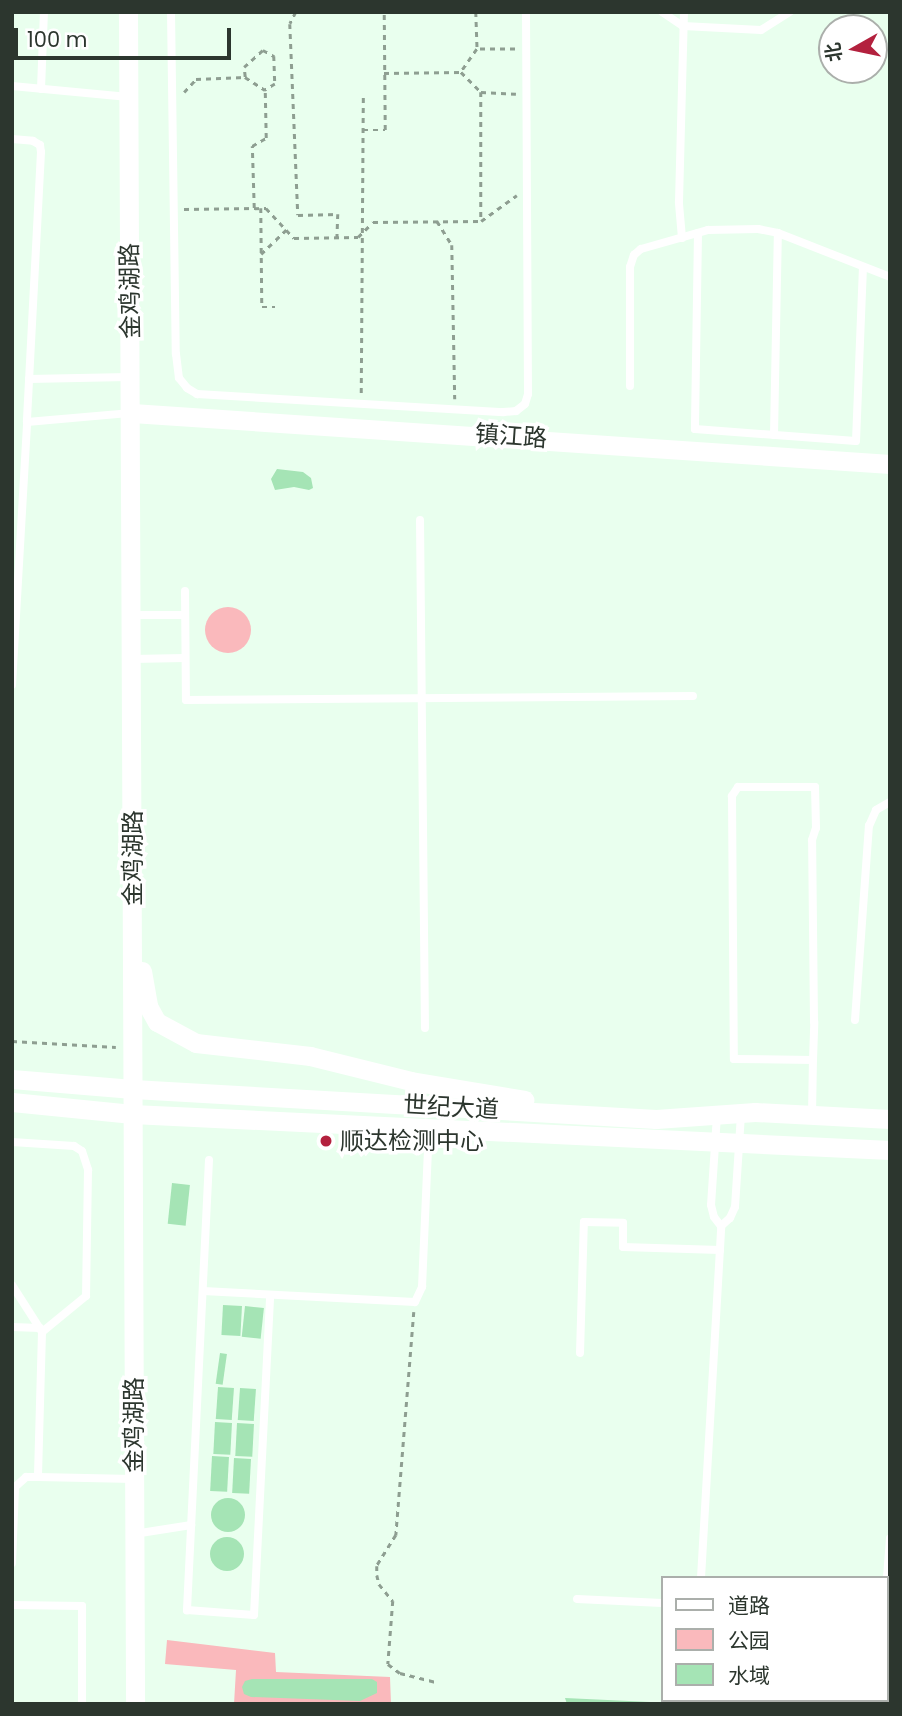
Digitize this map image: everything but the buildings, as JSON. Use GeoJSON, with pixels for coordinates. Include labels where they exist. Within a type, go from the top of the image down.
{"type":"FeatureCollection","features":[{"type":"Feature","properties":{"kind":"street","name":"金鸡湖路"},"geometry":{"type":"LineString","coordinates":[[128,12],[132,413],[135,1704]]}},
{"type":"Feature","properties":{"kind":"street","name":"镇江路"},"geometry":{"type":"LineString","coordinates":[[132,413],[890,464]]}},
{"type":"Feature","properties":{"kind":"street"},"geometry":{"type":"LineString","coordinates":[[133,911],[148,1006],[157,1022],[196,1043],[310,1056],[472,1093],[656,1119]]}},
{"type":"Feature","properties":{"kind":"street","name":"世纪大道"},"geometry":{"type":"LineString","coordinates":[[12,1079],[133,1089],[656,1119],[741,1113],[890,1119]]}},
{"type":"Feature","properties":{"kind":"street","name":"世纪大道"},"geometry":{"type":"LineString","coordinates":[[12,1102],[132,1114],[890,1150]]}},
{"type":"Feature","properties":{"kind":"lane"},"geometry":{"type":"LineString","coordinates":[[41,89],[44,12]]}},
{"type":"Feature","properties":{"kind":"lane"},"geometry":{"type":"LineString","coordinates":[[171,12],[176,368],[179,378],[187,388],[197,394],[516,411],[525,404],[528,394],[526,12]]}},
{"type":"Feature","properties":{"kind":"lane"},"geometry":{"type":"LineString","coordinates":[[662,12],[683,26],[761,30],[790,12]]}},
{"type":"Feature","properties":{"kind":"lane"},"geometry":{"type":"LineString","coordinates":[[682,238],[679,202],[684,12]]}},
{"type":"Feature","properties":{"kind":"lane"},"geometry":{"type":"LineString","coordinates":[[12,86],[129,97]]}},
{"type":"Feature","properties":{"kind":"lane"},"geometry":{"type":"LineString","coordinates":[[12,139],[33,141],[40,145],[41,152],[12,685]]}},
{"type":"Feature","properties":{"kind":"lane"},"geometry":{"type":"LineString","coordinates":[[630,386],[629,267],[634,255],[641,249],[698,233],[736,228],[778,233],[863,269],[890,277]]}},
{"type":"Feature","properties":{"kind":"lane"},"geometry":{"type":"LineString","coordinates":[[698,233],[695,429],[856,441],[863,269]]}},
{"type":"Feature","properties":{"kind":"lane"},"geometry":{"type":"LineString","coordinates":[[774,435],[778,233]]}},
{"type":"Feature","properties":{"kind":"lane"},"geometry":{"type":"LineString","coordinates":[[29,379],[131,377]]}},
{"type":"Feature","properties":{"kind":"lane"},"geometry":{"type":"LineString","coordinates":[[27,422],[132,413]]}},
{"type":"Feature","properties":{"kind":"lane"},"geometry":{"type":"LineString","coordinates":[[420,520],[425,1028]]}},
{"type":"Feature","properties":{"kind":"lane"},"geometry":{"type":"LineString","coordinates":[[185,591],[186,700],[693,696]]}},
{"type":"Feature","properties":{"kind":"lane"},"geometry":{"type":"LineString","coordinates":[[132,615],[185,615]]}},
{"type":"Feature","properties":{"kind":"lane"},"geometry":{"type":"LineString","coordinates":[[132,659],[186,658]]}},
{"type":"Feature","properties":{"kind":"lane"},"geometry":{"type":"LineString","coordinates":[[812,1115],[813,1060],[812,840],[816,828],[815,787],[738,787],[732,796],[734,1059],[813,1060]]}},
{"type":"Feature","properties":{"kind":"lane"},"geometry":{"type":"LineString","coordinates":[[855,1020],[869,826],[876,810],[890,802]]}},
{"type":"Feature","properties":{"kind":"lane"},"geometry":{"type":"LineString","coordinates":[[721,1226],[730,1218],[735,1207],[741,1113]]}},
{"type":"Feature","properties":{"kind":"lane"},"geometry":{"type":"LineString","coordinates":[[701,1576],[721,1226],[714,1217],[711,1205],[717,1115]]}},
{"type":"Feature","properties":{"kind":"lane"},"geometry":{"type":"LineString","coordinates":[[203,1291],[415,1302],[422,1287],[429,1129]]}},
{"type":"Feature","properties":{"kind":"lane"},"geometry":{"type":"LineString","coordinates":[[12,1142],[74,1146],[82,1151],[88,1170],[86,1296],[41,1330],[12,1327]]}},
{"type":"Feature","properties":{"kind":"lane"},"geometry":{"type":"LineString","coordinates":[[209,1160],[187,1610],[254,1615],[270,1295]]}},
{"type":"Feature","properties":{"kind":"lane"},"geometry":{"type":"LineString","coordinates":[[580,1353],[584,1222],[623,1223],[622,1247],[720,1250]]}},
{"type":"Feature","properties":{"kind":"lane"},"geometry":{"type":"LineString","coordinates":[[12,1285],[41,1330],[38,1477]]}},
{"type":"Feature","properties":{"kind":"lane"},"geometry":{"type":"LineString","coordinates":[[12,1563],[15,1486],[26,1477],[134,1479]]}},
{"type":"Feature","properties":{"kind":"lane"},"geometry":{"type":"LineString","coordinates":[[134,1534],[191,1525]]}},
{"type":"Feature","properties":{"kind":"lane"},"geometry":{"type":"LineString","coordinates":[[887,1576],[890,1538]]}},
{"type":"Feature","properties":{"kind":"lane"},"geometry":{"type":"LineString","coordinates":[[577,1599],[660,1604]]}},
{"type":"Feature","properties":{"kind":"lane"},"geometry":{"type":"LineString","coordinates":[[12,1605],[82,1606],[82,1704]]}},
{"type":"Feature","properties":{"kind":"path"},"geometry":{"type":"LineString","coordinates":[[296,12],[290,24],[298,215],[338,214],[337,237]]}},
{"type":"Feature","properties":{"kind":"path"},"geometry":{"type":"LineString","coordinates":[[363,130],[385,130],[384,12],[380,12]]}},
{"type":"Feature","properties":{"kind":"path"},"geometry":{"type":"LineString","coordinates":[[461,72],[477,49],[476,12]]}},
{"type":"Feature","properties":{"kind":"path"},"geometry":{"type":"LineString","coordinates":[[477,49],[526,49]]}},
{"type":"Feature","properties":{"kind":"path"},"geometry":{"type":"LineString","coordinates":[[245,78],[244,68],[263,50],[274,56],[275,84],[265,90]]}},
{"type":"Feature","properties":{"kind":"path"},"geometry":{"type":"LineString","coordinates":[[384,73],[461,72],[481,92],[526,94]]}},
{"type":"Feature","properties":{"kind":"path"},"geometry":{"type":"LineString","coordinates":[[172,105],[196,79],[245,78],[265,90]]}},
{"type":"Feature","properties":{"kind":"path"},"geometry":{"type":"LineString","coordinates":[[254,208],[252,146],[267,138],[265,90]]}},
{"type":"Feature","properties":{"kind":"path"},"geometry":{"type":"LineString","coordinates":[[481,92],[481,221]]}},
{"type":"Feature","properties":{"kind":"path"},"geometry":{"type":"LineString","coordinates":[[361,404],[363,94]]}},
{"type":"Feature","properties":{"kind":"path"},"geometry":{"type":"LineString","coordinates":[[174,209],[266,208],[294,238],[358,237],[373,222],[481,221],[527,188]]}},
{"type":"Feature","properties":{"kind":"path"},"geometry":{"type":"LineString","coordinates":[[261,208],[262,307],[275,307]]}},
{"type":"Feature","properties":{"kind":"path"},"geometry":{"type":"LineString","coordinates":[[437,221],[452,245],[455,409]]}},
{"type":"Feature","properties":{"kind":"path"},"geometry":{"type":"LineString","coordinates":[[261,254],[286,230]]}},
{"type":"Feature","properties":{"kind":"path"},"geometry":{"type":"LineString","coordinates":[[12,1041],[133,1048]]}},
{"type":"Feature","properties":{"kind":"path"},"geometry":{"type":"LineString","coordinates":[[415,1302],[396,1535],[377,1566],[377,1574],[379,1584],[393,1601],[388,1664],[400,1673],[437,1682]]}},
{"type":"Feature","properties":{"kind":"green space"},"geometry":{"type":"Polygon","coordinates":[[[228,607],[244,614],[251,630],[244,646],[228,653],[212,646],[205,630],[212,614],[228,607]]]}},
{"type":"Feature","properties":{"kind":"green space"},"geometry":{"type":"Polygon","coordinates":[[[167,1640],[275,1653],[276,1672],[390,1677],[391,1704],[234,1704],[236,1670],[165,1664],[167,1640]]]}},
{"type":"Feature","properties":{"kind":"water"},"geometry":{"type":"Polygon","coordinates":[[[277,469],[303,472],[311,478],[313,488],[275,490],[271,479],[277,469]]]}},
{"type":"Feature","properties":{"kind":"water"},"geometry":{"type":"Polygon","coordinates":[[[172,1183],[190,1185],[186,1226],[168,1224],[172,1183]]]}},
{"type":"Feature","properties":{"kind":"water"},"geometry":{"type":"Polygon","coordinates":[[[223,1305],[242,1306],[240,1336],[221,1335],[223,1305]]]}},
{"type":"Feature","properties":{"kind":"water"},"geometry":{"type":"Polygon","coordinates":[[[245,1306],[264,1308],[261,1339],[242,1337],[245,1306]]]}},
{"type":"Feature","properties":{"kind":"water"},"geometry":{"type":"Polygon","coordinates":[[[220,1353],[227,1354],[223,1385],[216,1384],[220,1353]]]}},
{"type":"Feature","properties":{"kind":"water"},"geometry":{"type":"Polygon","coordinates":[[[218,1387],[234,1388],[232,1420],[216,1419],[218,1387]]]}},
{"type":"Feature","properties":{"kind":"water"},"geometry":{"type":"Polygon","coordinates":[[[240,1388],[256,1389],[254,1421],[238,1420],[240,1388]]]}},
{"type":"Feature","properties":{"kind":"water"},"geometry":{"type":"Polygon","coordinates":[[[215,1422],[232,1423],[230,1455],[213,1454],[215,1422]]]}},
{"type":"Feature","properties":{"kind":"water"},"geometry":{"type":"Polygon","coordinates":[[[237,1423],[254,1424],[252,1457],[235,1456],[237,1423]]]}},
{"type":"Feature","properties":{"kind":"water"},"geometry":{"type":"Polygon","coordinates":[[[212,1456],[229,1457],[227,1492],[210,1491],[212,1456]]]}},
{"type":"Feature","properties":{"kind":"water"},"geometry":{"type":"Polygon","coordinates":[[[234,1458],[251,1459],[249,1494],[232,1493],[234,1458]]]}},
{"type":"Feature","properties":{"kind":"water"},"geometry":{"type":"Polygon","coordinates":[[[228,1498],[240,1503],[245,1515],[240,1527],[228,1532],[216,1527],[211,1515],[216,1503],[228,1498]]]}},
{"type":"Feature","properties":{"kind":"water"},"geometry":{"type":"Polygon","coordinates":[[[227,1537],[239,1542],[244,1554],[239,1566],[227,1571],[215,1566],[210,1554],[215,1542],[227,1537]]]}},
{"type":"Feature","properties":{"kind":"water"},"geometry":{"type":"Polygon","coordinates":[[[372,1679],[377,1682],[377,1693],[360,1701],[251,1697],[244,1694],[242,1687],[245,1681],[372,1679]]]}},
{"type":"Feature","properties":{"kind":"water"},"geometry":{"type":"Polygon","coordinates":[[[565,1698],[693,1704],[567,1704],[565,1698]]]}},
{"type":"Feature","properties":{"kind":"place","name":"顺达检测中心"},"geometry":{"type":"Point","coordinates":[326,1141]}}]}
